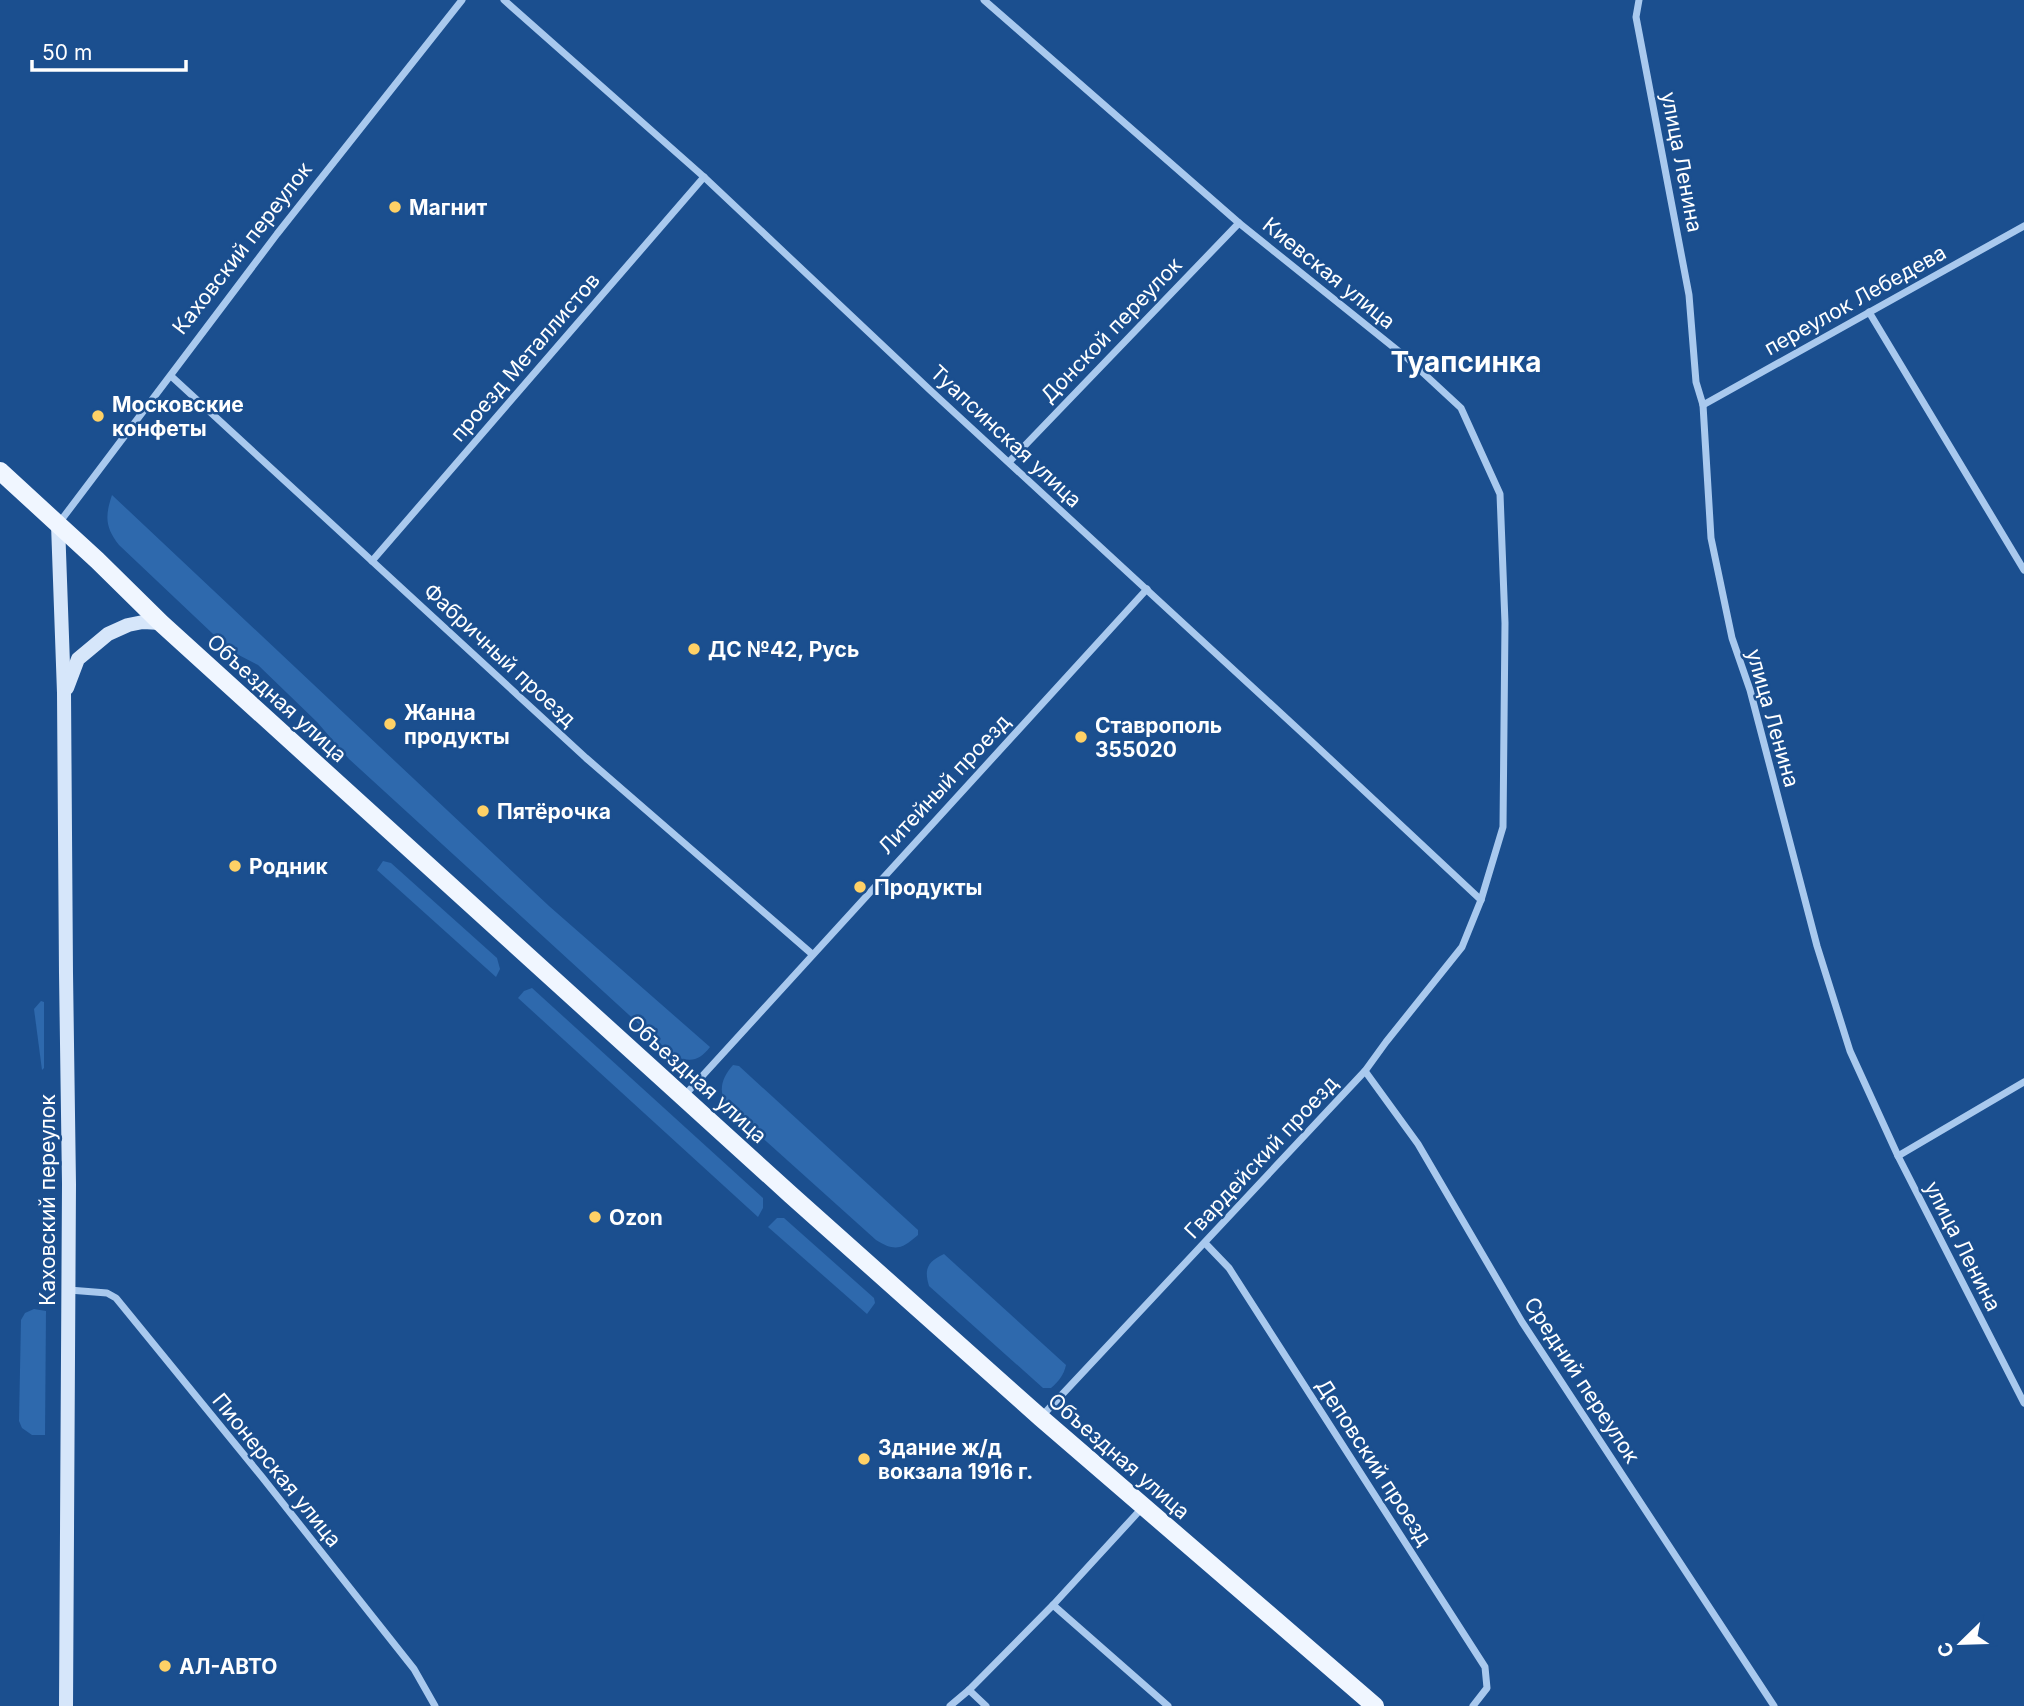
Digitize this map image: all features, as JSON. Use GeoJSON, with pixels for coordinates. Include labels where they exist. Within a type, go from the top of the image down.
{"type":"FeatureCollection","features":[{"type":"Feature","properties":{"kind":"main road","name":"Объездная улица"},"geometry":{"type":"LineString","coordinates":[[0,471],[161,623],[683,1097],[1041,1418],[1375,1706]]}},
{"type":"Feature","properties":{"kind":"main road","name":"Каховский переулок"},"geometry":{"type":"LineString","coordinates":[[58,524],[64,693],[69,1184],[66,1706]]}},
{"type":"Feature","properties":{"kind":"main road"},"geometry":{"type":"LineString","coordinates":[[64,693],[78,659],[108,634],[128,625],[161,623]]}},
{"type":"Feature","properties":{"kind":"street","name":"Каховский переулок"},"geometry":{"type":"LineString","coordinates":[[58,524],[277,234],[463,0]]}},
{"type":"Feature","properties":{"kind":"street","name":"Туапсинская улица"},"geometry":{"type":"LineString","coordinates":[[504,0],[704,177],[1481,900]]}},
{"type":"Feature","properties":{"kind":"street","name":"Киевская улица"},"geometry":{"type":"LineString","coordinates":[[984,0],[1239,223],[1407,358],[1461,408],[1500,494],[1505,623],[1503,827],[1481,900]]}},
{"type":"Feature","properties":{"kind":"street","name":"улица Ленина"},"geometry":{"type":"LineString","coordinates":[[1639,0],[1636,17],[1689,295],[1696,382],[1703,405],[1711,538],[1732,638],[1750,690],[1817,946],[1850,1051],[1898,1156],[2024,1404]]}},
{"type":"Feature","properties":{"kind":"street","name":"проезд Металлистов"},"geometry":{"type":"LineString","coordinates":[[372,561],[704,177]]}},
{"type":"Feature","properties":{"kind":"street","name":"Донской переулок"},"geometry":{"type":"LineString","coordinates":[[1009,462],[1239,223]]}},
{"type":"Feature","properties":{"kind":"street","name":"переулок Лебедева"},"geometry":{"type":"LineString","coordinates":[[1703,405],[2024,226]]}},
{"type":"Feature","properties":{"kind":"street"},"geometry":{"type":"LineString","coordinates":[[1869,312],[2024,570]]}},
{"type":"Feature","properties":{"kind":"street","name":"Фабричный проезд"},"geometry":{"type":"LineString","coordinates":[[171,376],[586,758],[812,954]]}},
{"type":"Feature","properties":{"kind":"street","name":"Литейный проезд"},"geometry":{"type":"LineString","coordinates":[[683,1097],[1147,589]]}},
{"type":"Feature","properties":{"kind":"street","name":"Гвардейский проезд"},"geometry":{"type":"LineString","coordinates":[[1041,1418],[1365,1072],[1462,947],[1481,900]]}},
{"type":"Feature","properties":{"kind":"street","name":"Средний переулок"},"geometry":{"type":"LineString","coordinates":[[1365,1072],[1418,1144],[1522,1322],[1774,1706]]}},
{"type":"Feature","properties":{"kind":"street"},"geometry":{"type":"LineString","coordinates":[[1898,1156],[2024,1082]]}},
{"type":"Feature","properties":{"kind":"street","name":"Деповский проезд"},"geometry":{"type":"LineString","coordinates":[[1205,1243],[1229,1268],[1485,1667],[1487,1688],[1473,1706]]}},
{"type":"Feature","properties":{"kind":"street","name":"Пионерская улица"},"geometry":{"type":"LineString","coordinates":[[69,1290],[107,1293],[116,1298],[414,1669],[435,1706]]}},
{"type":"Feature","properties":{"kind":"street"},"geometry":{"type":"LineString","coordinates":[[950,1706],[1053,1605],[1144,1507]]}},
{"type":"Feature","properties":{"kind":"street"},"geometry":{"type":"LineString","coordinates":[[1053,1605],[1168,1706]]}},
{"type":"Feature","properties":{"kind":"street"},"geometry":{"type":"LineString","coordinates":[[969,1690],[986,1706]]}},
{"type":"Feature","properties":{"kind":"shaded area"},"geometry":{"type":"Polygon","coordinates":[[[112,495],[549,906],[710,1047],[706,1052],[695,1059],[675,1057],[349,759],[317,722],[258,665],[231,651],[119,545],[111,533],[108,521],[112,495]]]}},
{"type":"Feature","properties":{"kind":"shaded area"},"geometry":{"type":"Polygon","coordinates":[[[383,861],[391,863],[497,958],[500,969],[496,977],[377,870],[383,861]]]}},
{"type":"Feature","properties":{"kind":"shaded area"},"geometry":{"type":"Polygon","coordinates":[[[532,988],[763,1198],[763,1208],[758,1217],[518,998],[524,991],[532,988]]]}},
{"type":"Feature","properties":{"kind":"shaded area"},"geometry":{"type":"Polygon","coordinates":[[[41,1001],[44,1002],[42,1070],[34,1009],[41,1001]]]}},
{"type":"Feature","properties":{"kind":"shaded area"},"geometry":{"type":"Polygon","coordinates":[[[733,1065],[739,1066],[918,1230],[918,1235],[898,1247],[876,1240],[726,1105],[722,1084],[733,1065]]]}},
{"type":"Feature","properties":{"kind":"shaded area"},"geometry":{"type":"Polygon","coordinates":[[[777,1218],[784,1218],[874,1298],[875,1303],[867,1314],[768,1227],[777,1218]]]}},
{"type":"Feature","properties":{"kind":"shaded area"},"geometry":{"type":"Polygon","coordinates":[[[944,1254],[1066,1365],[1064,1372],[1051,1388],[1043,1388],[929,1286],[928,1267],[944,1254]]]}},
{"type":"Feature","properties":{"kind":"shaded area"},"geometry":{"type":"Polygon","coordinates":[[[34,1309],[46,1311],[45,1435],[32,1435],[22,1428],[19,1421],[21,1320],[25,1313],[34,1309]]]}},
{"type":"Feature","properties":{"kind":"place","name":"Магнит"},"geometry":{"type":"Point","coordinates":[395,207]}},
{"type":"Feature","properties":{"kind":"place","name":"Московские конфеты"},"geometry":{"type":"Point","coordinates":[98,416]}},
{"type":"Feature","properties":{"kind":"place","name":"ДС №42, Русь"},"geometry":{"type":"Point","coordinates":[694,649]}},
{"type":"Feature","properties":{"kind":"place","name":"Жанна продукты"},"geometry":{"type":"Point","coordinates":[390,724]}},
{"type":"Feature","properties":{"kind":"place","name":"Ставрополь 355020"},"geometry":{"type":"Point","coordinates":[1081,737]}},
{"type":"Feature","properties":{"kind":"place","name":"Пятёрочка"},"geometry":{"type":"Point","coordinates":[483,811]}},
{"type":"Feature","properties":{"kind":"place","name":"Родник"},"geometry":{"type":"Point","coordinates":[235,866]}},
{"type":"Feature","properties":{"kind":"place","name":"Продукты"},"geometry":{"type":"Point","coordinates":[860,887]}},
{"type":"Feature","properties":{"kind":"place","name":"Ozon"},"geometry":{"type":"Point","coordinates":[595,1217]}},
{"type":"Feature","properties":{"kind":"place","name":"Здание ж/д вокзала 1916 г."},"geometry":{"type":"Point","coordinates":[864,1459]}},
{"type":"Feature","properties":{"kind":"place","name":"АЛ-АВТО"},"geometry":{"type":"Point","coordinates":[165,1666]}},
{"type":"Feature","properties":{"kind":"district","name":"Туапсинка"},"geometry":{"type":"Point","coordinates":[1466,362]}}]}
